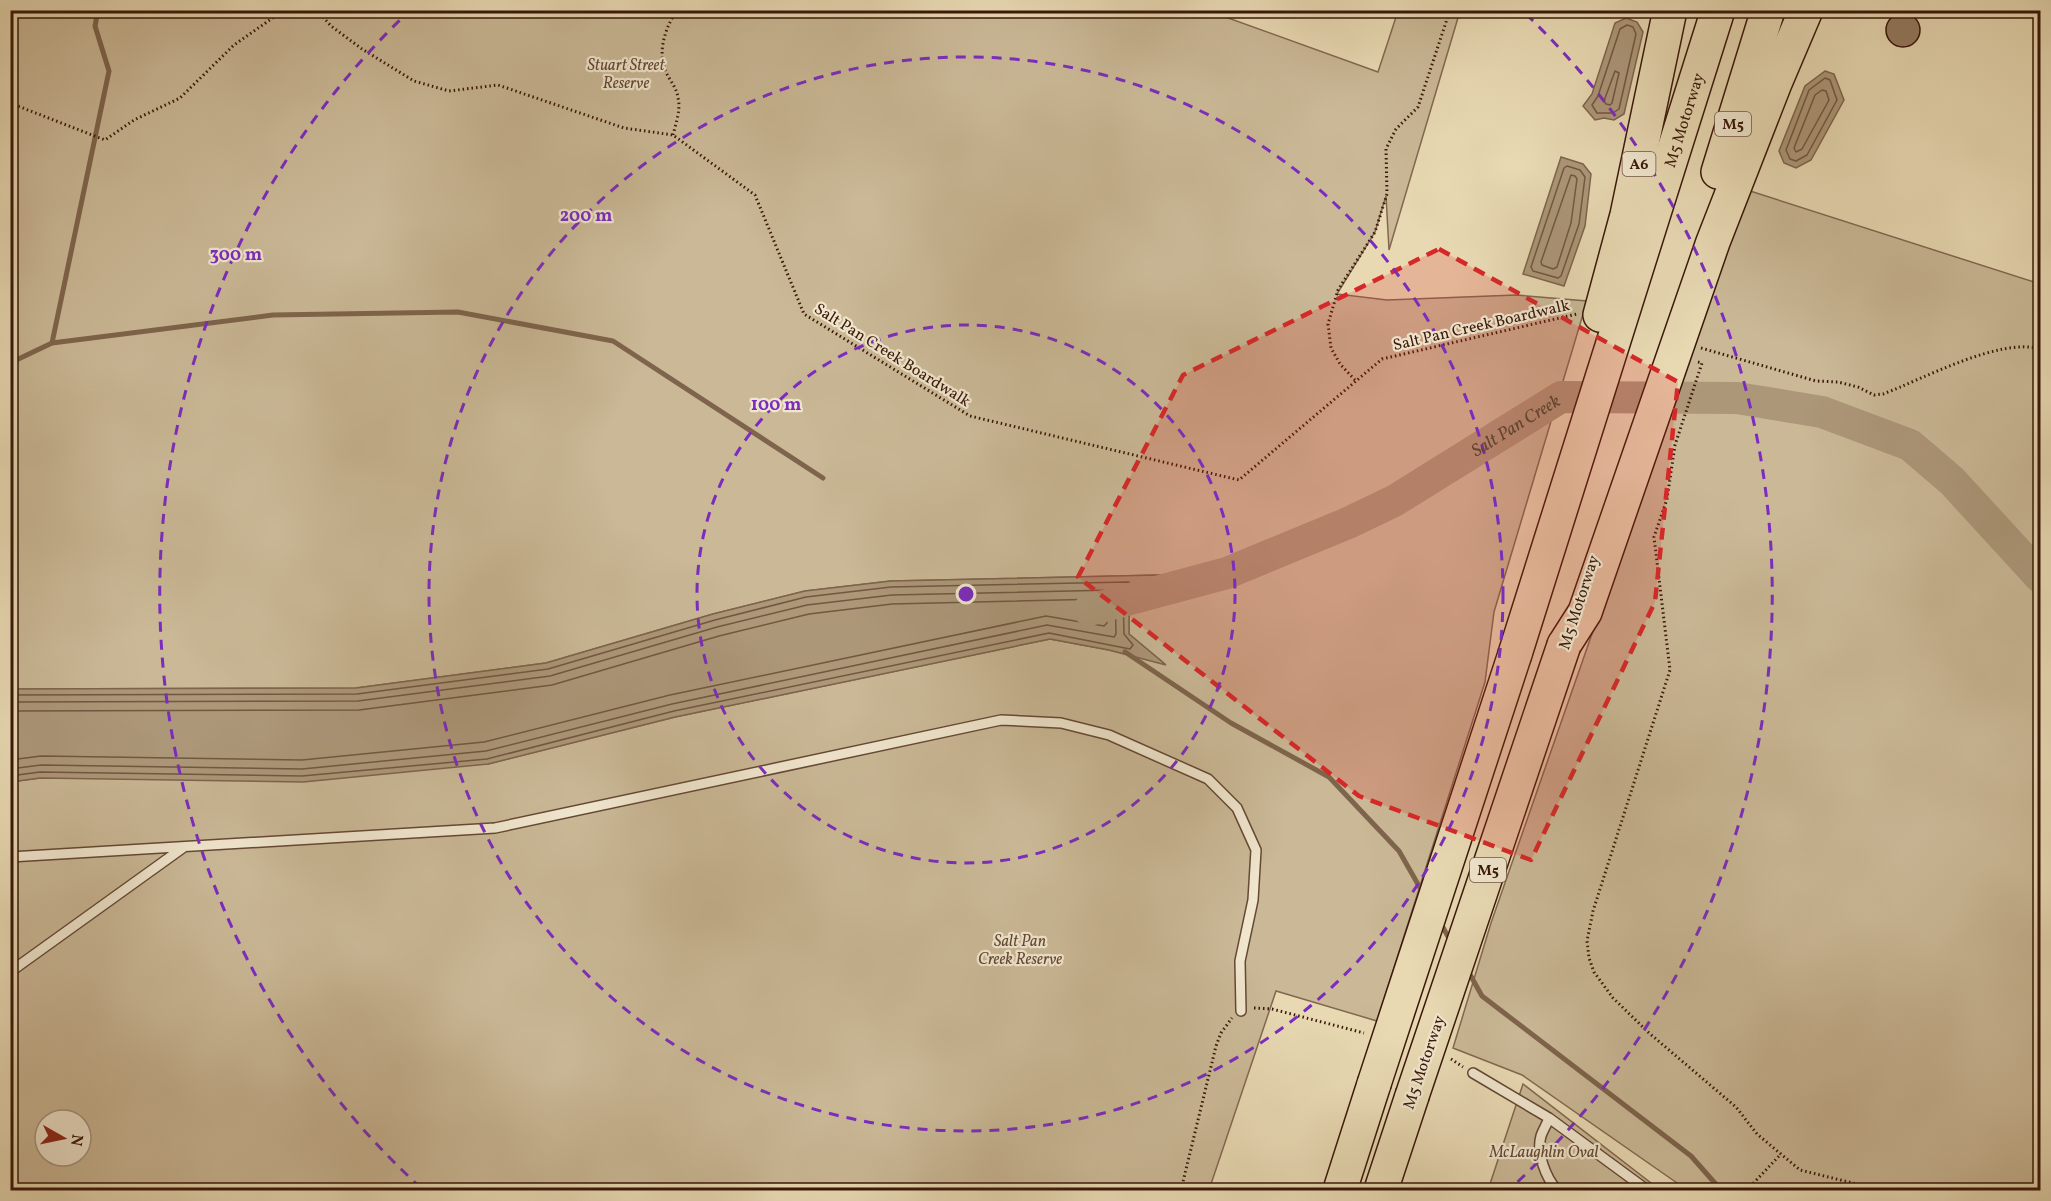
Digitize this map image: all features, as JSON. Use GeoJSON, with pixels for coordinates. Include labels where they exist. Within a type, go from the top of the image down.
{"type":"FeatureCollection","features":[{"type":"Feature","properties":{"kind":"highway","name":"A6"},"geometry":{"type":"LineString","coordinates":[[1639,219],[1670,10]]}},
{"type":"Feature","properties":{"kind":"highway","name":"M5 Motorway"},"geometry":{"type":"LineString","coordinates":[[1639,219],[1718,10]]}},
{"type":"Feature","properties":{"kind":"highway","name":"M5 Motorway"},"geometry":{"type":"LineString","coordinates":[[1381,1191],[1564,645],[1705,239],[1768,10]]}},
{"type":"Feature","properties":{"kind":"highway","name":"M5"},"geometry":{"type":"LineString","coordinates":[[1705,239],[1806,10]]}},
{"type":"Feature","properties":{"kind":"highway","name":"M5"},"geometry":{"type":"LineString","coordinates":[[1340,1191],[1515,654],[1587,361],[1639,219]]}},
{"type":"Feature","properties":{"kind":"lane"},"geometry":{"type":"LineString","coordinates":[[10,857],[495,828],[1001,720],[1061,723],[1108,735],[1208,779],[1237,808],[1256,850],[1253,900],[1240,961],[1241,1011]]}},
{"type":"Feature","properties":{"kind":"lane"},"geometry":{"type":"LineString","coordinates":[[10,972],[184,847]]}},
{"type":"Feature","properties":{"kind":"lane"},"geometry":{"type":"LineString","coordinates":[[1473,1073],[1550,1118],[1647,1191]]}},
{"type":"Feature","properties":{"kind":"lane"},"geometry":{"type":"LineString","coordinates":[[1550,1118],[1541,1137],[1539,1149],[1550,1182],[1557,1191]]}},
{"type":"Feature","properties":{"kind":"path"},"geometry":{"type":"LineString","coordinates":[[10,103],[105,140],[134,120],[180,98],[234,45],[284,10]]}},
{"type":"Feature","properties":{"kind":"path","name":"Salt Pan Creek Boardwalk"},"geometry":{"type":"LineString","coordinates":[[317,10],[331,26],[414,81],[449,91],[498,85],[624,128],[673,135],[755,195],[804,314],[970,416],[1239,480],[1382,359],[1581,313]]}},
{"type":"Feature","properties":{"kind":"path"},"geometry":{"type":"LineString","coordinates":[[673,135],[679,98],[665,71],[662,58],[666,30],[677,10]]}},
{"type":"Feature","properties":{"kind":"path"},"geometry":{"type":"LineString","coordinates":[[1355,380],[1340,364],[1331,348],[1328,324],[1338,290],[1375,232],[1386,194],[1386,149],[1396,129],[1418,107],[1450,10]]}},
{"type":"Feature","properties":{"kind":"path"},"geometry":{"type":"LineString","coordinates":[[1694,346],[1816,381],[1838,382],[1858,387],[1874,395],[1883,394],[1977,357],[2004,349],[2030,346],[2040,349]]}},
{"type":"Feature","properties":{"kind":"path"},"geometry":{"type":"LineString","coordinates":[[1703,356],[1706,350]]}},
{"type":"Feature","properties":{"kind":"path"},"geometry":{"type":"LineString","coordinates":[[1690,360],[1702,363],[1675,445],[1667,499],[1654,537],[1670,670],[1593,912],[1587,941],[1589,958],[1594,972],[1613,998],[1649,1033],[1736,1107],[1757,1134],[1780,1155],[1800,1170],[1881,1191]]}},
{"type":"Feature","properties":{"kind":"path"},"geometry":{"type":"LineString","coordinates":[[1181,1191],[1216,1046],[1226,1024],[1241,1011],[1251,1008],[1272,1009],[1365,1034]]}},
{"type":"Feature","properties":{"kind":"path"},"geometry":{"type":"LineString","coordinates":[[1450,1059],[1473,1073]]}},
{"type":"Feature","properties":{"kind":"path"},"geometry":{"type":"LineString","coordinates":[[1747,1191],[1780,1155]]}},
{"type":"Feature","properties":{"kind":"highlighted area"},"geometry":{"type":"Polygon","coordinates":[[[1439,249],[1678,382],[1655,602],[1531,860],[1359,796],[1078,577],[1183,375],[1439,249]]]}},
{"type":"Feature","properties":{"kind":"green space"},"geometry":{"type":"Polygon","coordinates":[[[1206,10],[1378,72],[1398,11],[1460,11],[1389,250],[1386,196],[1375,232],[1337,294],[1387,300],[1516,295],[1587,301],[1494,612],[1485,682],[1377,1021],[1276,991],[1209,1190],[11,1190],[10,782],[40,778],[488,764],[675,717],[1050,639],[1165,664],[1129,634],[1129,596],[1157,575],[891,581],[805,591],[713,614],[546,663],[356,688],[11,689],[11,11],[1206,10]]]}},
{"type":"Feature","properties":{"kind":"green space"},"geometry":{"type":"Polygon","coordinates":[[[1747,190],[2040,284],[2040,1190],[1684,1190],[1522,1075],[1453,1048],[1491,923],[1747,190]]]}},
{"type":"Feature","properties":{"kind":"green space","name":"McLaughlin Oval"},"geometry":{"type":"Polygon","coordinates":[[[1523,1084],[1660,1190],[1488,1190],[1523,1084]]]}},
{"type":"Feature","properties":{"kind":"water"},"geometry":{"type":"Polygon","coordinates":[[[1626,18],[1637,22],[1643,32],[1624,114],[1614,120],[1604,118],[1595,120],[1583,106],[1592,94],[1615,23],[1626,18]]]}},
{"type":"Feature","properties":{"kind":"water"},"geometry":{"type":"Polygon","coordinates":[[[1825,71],[1834,74],[1844,100],[1811,160],[1796,168],[1784,163],[1779,151],[1805,86],[1825,71]]]}},
{"type":"Feature","properties":{"kind":"water"},"geometry":{"type":"Polygon","coordinates":[[[1561,157],[1583,164],[1591,174],[1585,226],[1564,286],[1523,274],[1561,157]]]}},
{"type":"Feature","properties":{"kind":"water"},"geometry":{"type":"Polygon","coordinates":[[[1159,575],[1129,596],[1129,634],[1166,665],[1109,650],[1050,639],[675,717],[488,764],[303,782],[40,778],[11,782],[11,689],[356,688],[546,663],[713,614],[805,591],[891,581],[1159,575]]]}},
{"type":"Feature","properties":{"kind":"building"},"geometry":{"type":"Polygon","coordinates":[[[1903,13],[1915,18],[1920,30],[1915,42],[1903,47],[1891,42],[1886,30],[1891,18],[1903,13]]]}},
{"type":"Feature","properties":{"kind":"waterway"},"geometry":{"type":"LineString","coordinates":[[52,343],[109,71],[95,26],[98,10]]}},
{"type":"Feature","properties":{"kind":"waterway"},"geometry":{"type":"LineString","coordinates":[[10,363],[52,343],[273,315],[458,312],[613,341],[823,478]]}},
{"type":"Feature","properties":{"kind":"waterway","name":"Salt Pan Creek"},"geometry":{"type":"LineString","coordinates":[[1089,610],[1227,573],[1348,523],[1394,501],[1561,397],[1737,398],[1822,412],[1910,445],[1952,481],[2040,577]]}},
{"type":"Feature","properties":{"kind":"waterway"},"geometry":{"type":"LineString","coordinates":[[1125,652],[1231,723],[1329,777],[1399,851],[1423,893]]}},
{"type":"Feature","properties":{"kind":"waterway"},"geometry":{"type":"LineString","coordinates":[[1440,922],[1451,942]]}},
{"type":"Feature","properties":{"kind":"waterway"},"geometry":{"type":"LineString","coordinates":[[1468,971],[1482,996],[1691,1156],[1721,1190]]}},
{"type":"Feature","properties":{"kind":"park label","name":"Stuart Street Reserve"},"geometry":{"type":"Point","coordinates":[626,73]}},
{"type":"Feature","properties":{"kind":"park label","name":"Salt Pan Creek Reserve"},"geometry":{"type":"Point","coordinates":[1020,949]}}]}
